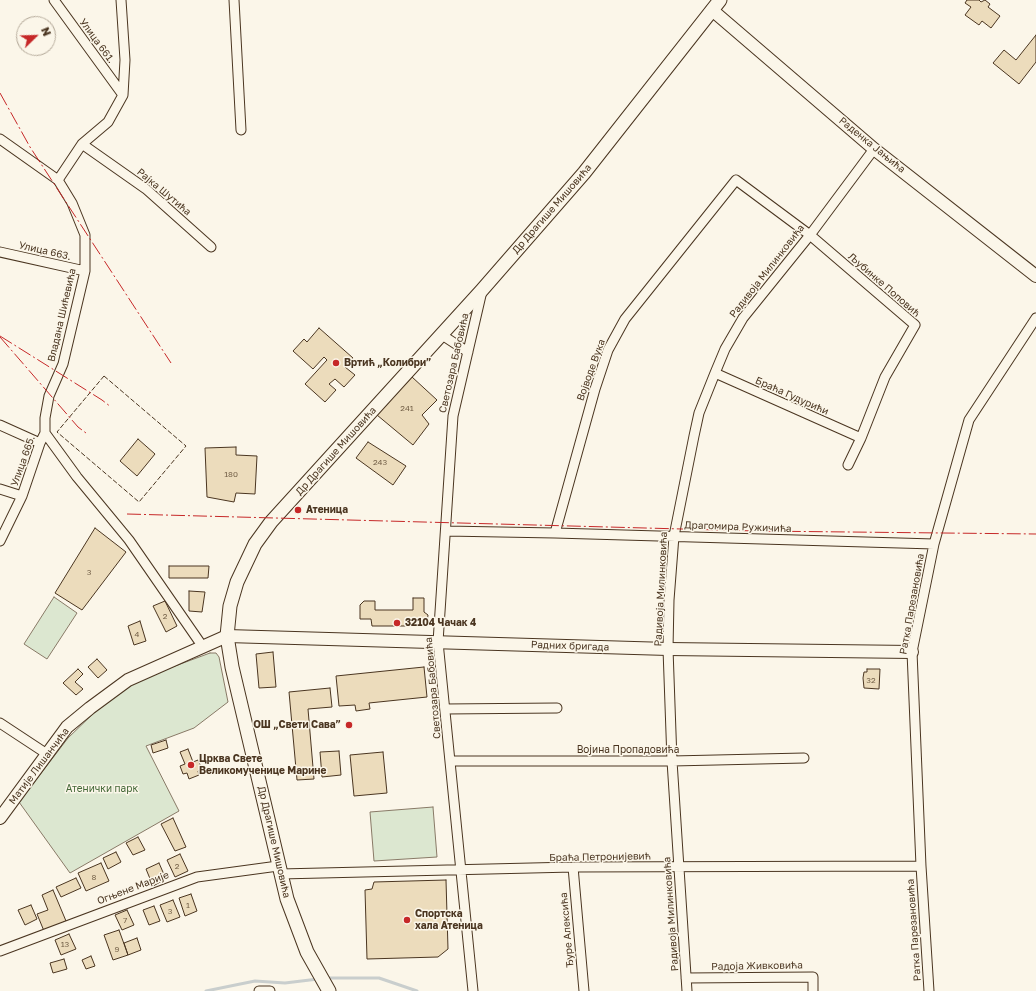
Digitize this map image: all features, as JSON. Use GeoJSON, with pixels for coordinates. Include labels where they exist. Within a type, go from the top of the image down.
{"type":"FeatureCollection","features":[{"type":"Feature","properties":{"kind":"main road","name":"Др Драгише Мишовића"},"geometry":{"type":"LineString","coordinates":[[329,991],[315,967],[299,932],[279,870],[232,667],[227,636],[230,606],[237,582],[261,535],[442,335],[584,173],[716,5]]}},
{"type":"Feature","properties":{"kind":"street","name":"Улица 661."},"geometry":{"type":"LineString","coordinates":[[54,0],[122,95]]}},
{"type":"Feature","properties":{"kind":"street","name":"Улица 661."},"geometry":{"type":"LineString","coordinates":[[58,180],[82,144],[108,122],[122,95],[125,60],[121,0]]}},
{"type":"Feature","properties":{"kind":"street"},"geometry":{"type":"LineString","coordinates":[[234,0],[241,130]]}},
{"type":"Feature","properties":{"kind":"street","name":"Раденка Јањића"},"geometry":{"type":"LineString","coordinates":[[716,5],[874,149],[1036,276]]}},
{"type":"Feature","properties":{"kind":"street","name":"Владана Шићевића"},"geometry":{"type":"LineString","coordinates":[[0,139],[58,180],[72,203],[85,235],[85,272],[63,364],[49,396],[45,418],[45,433]]}},
{"type":"Feature","properties":{"kind":"street","name":"Рајка Шутића"},"geometry":{"type":"LineString","coordinates":[[82,144],[146,189],[210,247]]}},
{"type":"Feature","properties":{"kind":"street","name":"Радивоја Милинковића"},"geometry":{"type":"LineString","coordinates":[[687,991],[672,761],[668,649],[669,600],[674,536],[699,412],[725,349],[743,318],[810,235],[874,149]]}},
{"type":"Feature","properties":{"kind":"street","name":"Љубинке Поповић"},"geometry":{"type":"LineString","coordinates":[[736,180],[810,235],[915,325],[885,377],[861,438],[848,465]]}},
{"type":"Feature","properties":{"kind":"street","name":"Војводе Вука"},"geometry":{"type":"LineString","coordinates":[[555,533],[595,389],[608,350],[625,319],[736,180]]}},
{"type":"Feature","properties":{"kind":"street","name":"Улица 663."},"geometry":{"type":"LineString","coordinates":[[0,252],[85,272]]}},
{"type":"Feature","properties":{"kind":"street","name":"Светозара Бабовића"},"geometry":{"type":"LineString","coordinates":[[473,991],[438,642],[453,416],[482,290]]}},
{"type":"Feature","properties":{"kind":"street","name":"Ратка Парезановића"},"geometry":{"type":"LineString","coordinates":[[929,991],[921,866],[912,652],[934,544],[969,420],[1036,318]]}},
{"type":"Feature","properties":{"kind":"street"},"geometry":{"type":"LineString","coordinates":[[442,335],[468,352]]}},
{"type":"Feature","properties":{"kind":"street","name":"Браћа Гудурићи"},"geometry":{"type":"LineString","coordinates":[[715,374],[861,438]]}},
{"type":"Feature","properties":{"kind":"street"},"geometry":{"type":"LineString","coordinates":[[0,425],[40,443]]}},
{"type":"Feature","properties":{"kind":"street"},"geometry":{"type":"LineString","coordinates":[[45,433],[77,477],[129,540],[203,646]]}},
{"type":"Feature","properties":{"kind":"street","name":"Улица 665."},"geometry":{"type":"LineString","coordinates":[[0,541],[22,496],[40,443],[45,433]]}},
{"type":"Feature","properties":{"kind":"street"},"geometry":{"type":"LineString","coordinates":[[0,489],[22,496]]}},
{"type":"Feature","properties":{"kind":"street","name":"Драгомира Ружичића"},"geometry":{"type":"LineString","coordinates":[[446,532],[555,533],[934,544]]}},
{"type":"Feature","properties":{"kind":"street","name":"Радних бригада"},"geometry":{"type":"LineString","coordinates":[[227,636],[668,649],[912,652]]}},
{"type":"Feature","properties":{"kind":"street","name":"Матије Лишанчића"},"geometry":{"type":"LineString","coordinates":[[0,818],[67,727],[122,685],[144,672],[227,636]]}},
{"type":"Feature","properties":{"kind":"street"},"geometry":{"type":"LineString","coordinates":[[445,709],[557,708]]}},
{"type":"Feature","properties":{"kind":"street"},"geometry":{"type":"LineString","coordinates":[[0,724],[47,754]]}},
{"type":"Feature","properties":{"kind":"street","name":"Војина Пропадовића"},"geometry":{"type":"LineString","coordinates":[[451,761],[672,761],[804,758]]}},
{"type":"Feature","properties":{"kind":"street","name":"Браћа Петронијевић"},"geometry":{"type":"LineString","coordinates":[[279,870],[921,866]]}},
{"type":"Feature","properties":{"kind":"street","name":"Ђуре Алексића"},"geometry":{"type":"LineString","coordinates":[[573,868],[584,991]]}},
{"type":"Feature","properties":{"kind":"street","name":"Огњене Марије"},"geometry":{"type":"LineString","coordinates":[[0,950],[197,877],[279,870]]}},
{"type":"Feature","properties":{"kind":"street","name":"Радоја Живковића"},"geometry":{"type":"LineString","coordinates":[[686,978],[813,977],[813,991]]}},
{"type":"Feature","properties":{"kind":"street"},"geometry":{"type":"LineString","coordinates":[[259,991],[270,991]]}},
{"type":"Feature","properties":{"kind":"green space"},"geometry":{"type":"Polygon","coordinates":[[[54,597],[77,613],[47,659],[24,644],[54,597]]]}},
{"type":"Feature","properties":{"kind":"green space","name":"Атенички парк"},"geometry":{"type":"Polygon","coordinates":[[[210,653],[216,653],[219,657],[228,702],[194,728],[146,746],[179,811],[70,873],[19,802],[68,738],[98,709],[140,679],[210,653]]]}},
{"type":"Feature","properties":{"kind":"green space"},"geometry":{"type":"Polygon","coordinates":[[[433,807],[437,857],[374,861],[370,812],[433,807]]]}},
{"type":"Feature","properties":{"kind":"building"},"geometry":{"type":"Polygon","coordinates":[[[967,0],[979,0],[981,2],[985,0],[990,4],[988,7],[1000,16],[991,28],[982,21],[979,25],[965,15],[971,7],[965,3],[967,0]]]}},
{"type":"Feature","properties":{"kind":"building"},"geometry":{"type":"Polygon","coordinates":[[[1036,35],[1036,62],[1019,84],[993,63],[1004,50],[1016,60],[1036,35]]]}},
{"type":"Feature","properties":{"kind":"building","name":"Вртић „Колибри”"},"geometry":{"type":"Polygon","coordinates":[[[319,328],[353,358],[345,367],[355,375],[344,387],[335,379],[329,384],[336,390],[325,402],[305,384],[327,360],[324,357],[313,369],[293,351],[304,339],[307,342],[319,328]]]}},
{"type":"Feature","properties":{"kind":"building"},"geometry":{"type":"Polygon","coordinates":[[[412,377],[437,400],[422,415],[429,424],[413,445],[377,415],[412,377]]]}},
{"type":"Feature","properties":{"kind":"building"},"geometry":{"type":"Polygon","coordinates":[[[138,439],[155,454],[137,476],[120,461],[138,439]]]}},
{"type":"Feature","properties":{"kind":"building"},"geometry":{"type":"Polygon","coordinates":[[[368,442],[406,466],[393,485],[356,458],[368,442]]]}},
{"type":"Feature","properties":{"kind":"building"},"geometry":{"type":"Polygon","coordinates":[[[236,447],[236,455],[257,456],[255,494],[236,493],[234,502],[207,497],[205,448],[236,447]]]}},
{"type":"Feature","properties":{"kind":"building"},"geometry":{"type":"Polygon","coordinates":[[[95,528],[126,552],[82,610],[55,593],[95,528]]]}},
{"type":"Feature","properties":{"kind":"building"},"geometry":{"type":"Polygon","coordinates":[[[169,566],[209,566],[208,578],[169,578],[169,566]]]}},
{"type":"Feature","properties":{"kind":"building"},"geometry":{"type":"Polygon","coordinates":[[[189,591],[205,592],[202,612],[189,611],[189,591]]]}},
{"type":"Feature","properties":{"kind":"building"},"geometry":{"type":"Polygon","coordinates":[[[413,598],[424,598],[424,612],[428,615],[427,622],[423,626],[372,626],[371,619],[360,619],[360,605],[364,601],[375,601],[375,610],[413,610],[413,598]]]}},
{"type":"Feature","properties":{"kind":"building"},"geometry":{"type":"Polygon","coordinates":[[[165,601],[177,626],[166,632],[153,606],[165,601]]]}},
{"type":"Feature","properties":{"kind":"building"},"geometry":{"type":"Polygon","coordinates":[[[140,621],[146,641],[134,645],[128,626],[140,621]]]}},
{"type":"Feature","properties":{"kind":"building"},"geometry":{"type":"Polygon","coordinates":[[[273,652],[276,687],[259,688],[256,654],[273,652]]]}},
{"type":"Feature","properties":{"kind":"building"},"geometry":{"type":"Polygon","coordinates":[[[97,659],[107,670],[98,678],[88,667],[97,659]]]}},
{"type":"Feature","properties":{"kind":"building"},"geometry":{"type":"Polygon","coordinates":[[[424,667],[427,697],[369,703],[370,709],[356,711],[355,705],[339,706],[336,676],[424,667]]]}},
{"type":"Feature","properties":{"kind":"building"},"geometry":{"type":"Polygon","coordinates":[[[78,669],[83,674],[75,682],[83,689],[76,695],[63,683],[78,669]]]}},
{"type":"Feature","properties":{"kind":"building"},"geometry":{"type":"Polygon","coordinates":[[[867,669],[880,669],[879,689],[864,688],[863,678],[864,672],[867,672],[867,669]]]}},
{"type":"Feature","properties":{"kind":"building"},"geometry":{"type":"Polygon","coordinates":[[[330,688],[332,707],[308,709],[314,779],[297,780],[289,692],[330,688]]]}},
{"type":"Feature","properties":{"kind":"building"},"geometry":{"type":"Polygon","coordinates":[[[166,740],[168,748],[153,753],[151,745],[166,740]]]}},
{"type":"Feature","properties":{"kind":"building","name":"Црква Свете Великомученице Марине"},"geometry":{"type":"Polygon","coordinates":[[[188,749],[193,762],[198,760],[202,769],[198,771],[199,775],[189,779],[187,773],[183,774],[180,766],[185,764],[180,752],[188,749]]]}},
{"type":"Feature","properties":{"kind":"building"},"geometry":{"type":"Polygon","coordinates":[[[339,751],[341,775],[322,777],[320,752],[339,751]]]}},
{"type":"Feature","properties":{"kind":"building"},"geometry":{"type":"Polygon","coordinates":[[[383,752],[387,793],[354,796],[350,755],[383,752]]]}},
{"type":"Feature","properties":{"kind":"building"},"geometry":{"type":"Polygon","coordinates":[[[173,818],[186,847],[175,851],[161,824],[173,818]]]}},
{"type":"Feature","properties":{"kind":"building"},"geometry":{"type":"Polygon","coordinates":[[[138,837],[145,850],[133,855],[126,843],[138,837]]]}},
{"type":"Feature","properties":{"kind":"building"},"geometry":{"type":"Polygon","coordinates":[[[116,852],[121,862],[108,869],[103,858],[116,852]]]}},
{"type":"Feature","properties":{"kind":"building"},"geometry":{"type":"Polygon","coordinates":[[[180,854],[188,871],[175,877],[167,860],[180,854]]]}},
{"type":"Feature","properties":{"kind":"building"},"geometry":{"type":"Polygon","coordinates":[[[101,863],[109,881],[86,891],[78,873],[101,863]]]}},
{"type":"Feature","properties":{"kind":"building"},"geometry":{"type":"Polygon","coordinates":[[[159,863],[166,879],[153,886],[146,869],[159,863]]]}},
{"type":"Feature","properties":{"kind":"building"},"geometry":{"type":"Polygon","coordinates":[[[76,878],[81,888],[61,897],[56,887],[76,878]]]}},
{"type":"Feature","properties":{"kind":"building","name":"Спортска хала Атеница"},"geometry":{"type":"Polygon","coordinates":[[[446,880],[448,949],[438,957],[367,959],[365,890],[372,889],[374,882],[446,880]]]}},
{"type":"Feature","properties":{"kind":"building"},"geometry":{"type":"Polygon","coordinates":[[[53,890],[66,921],[44,931],[37,914],[48,910],[42,895],[53,890]]]}},
{"type":"Feature","properties":{"kind":"building"},"geometry":{"type":"Polygon","coordinates":[[[191,894],[197,911],[185,916],[179,898],[191,894]]]}},
{"type":"Feature","properties":{"kind":"building"},"geometry":{"type":"Polygon","coordinates":[[[173,900],[180,917],[167,922],[160,905],[173,900]]]}},
{"type":"Feature","properties":{"kind":"building"},"geometry":{"type":"Polygon","coordinates":[[[31,905],[37,919],[25,925],[18,910],[31,905]]]}},
{"type":"Feature","properties":{"kind":"building"},"geometry":{"type":"Polygon","coordinates":[[[154,906],[160,921],[149,925],[143,910],[154,906]]]}},
{"type":"Feature","properties":{"kind":"building"},"geometry":{"type":"Polygon","coordinates":[[[127,910],[134,925],[122,930],[115,915],[127,910]]]}},
{"type":"Feature","properties":{"kind":"building"},"geometry":{"type":"Polygon","coordinates":[[[119,930],[128,955],[113,960],[104,935],[119,930]]]}},
{"type":"Feature","properties":{"kind":"building"},"geometry":{"type":"Polygon","coordinates":[[[69,934],[76,949],[61,955],[55,940],[69,934]]]}},
{"type":"Feature","properties":{"kind":"building"},"geometry":{"type":"Polygon","coordinates":[[[137,938],[141,950],[128,955],[124,943],[137,938]]]}},
{"type":"Feature","properties":{"kind":"building"},"geometry":{"type":"Polygon","coordinates":[[[91,956],[95,966],[86,969],[82,960],[91,956]]]}},
{"type":"Feature","properties":{"kind":"building"},"geometry":{"type":"Polygon","coordinates":[[[64,959],[67,969],[53,973],[50,963],[64,959]]]}},
{"type":"Feature","properties":{"kind":"waterway"},"geometry":{"type":"LineString","coordinates":[[325,978],[379,978],[417,991]]}},
{"type":"Feature","properties":{"kind":"waterway"},"geometry":{"type":"LineString","coordinates":[[206,991],[255,981],[285,983],[318,979]]}},
{"type":"Feature","properties":{"kind":"fence"},"geometry":{"type":"LineString","coordinates":[[104,376],[186,446],[139,502],[57,432],[104,376]]}},
{"type":"Feature","properties":{"kind":"power"},"geometry":{"type":"LineString","coordinates":[[0,93],[30,147],[171,363]]}},
{"type":"Feature","properties":{"kind":"power"},"geometry":{"type":"LineString","coordinates":[[0,336],[111,407]]}},
{"type":"Feature","properties":{"kind":"power"},"geometry":{"type":"LineString","coordinates":[[0,337],[78,427],[86,433]]}},
{"type":"Feature","properties":{"kind":"power"},"geometry":{"type":"LineString","coordinates":[[127,514],[756,531],[1036,534]]}},
{"type":"Feature","properties":{"kind":"place","name":"Вртић „Колибри”"},"geometry":{"type":"Point","coordinates":[336,363]}},
{"type":"Feature","properties":{"kind":"place","name":"Атеница"},"geometry":{"type":"Point","coordinates":[298,510]}},
{"type":"Feature","properties":{"kind":"place","name":"32104 Чачак 4"},"geometry":{"type":"Point","coordinates":[397,623]}},
{"type":"Feature","properties":{"kind":"place","name":"ОШ „Свети Сава”"},"geometry":{"type":"Point","coordinates":[349,725]}},
{"type":"Feature","properties":{"kind":"place","name":"Црква Свете Великомученице Марине"},"geometry":{"type":"Point","coordinates":[191,765]}},
{"type":"Feature","properties":{"kind":"place","name":"Спортска хала Атеница"},"geometry":{"type":"Point","coordinates":[407,920]}}]}
